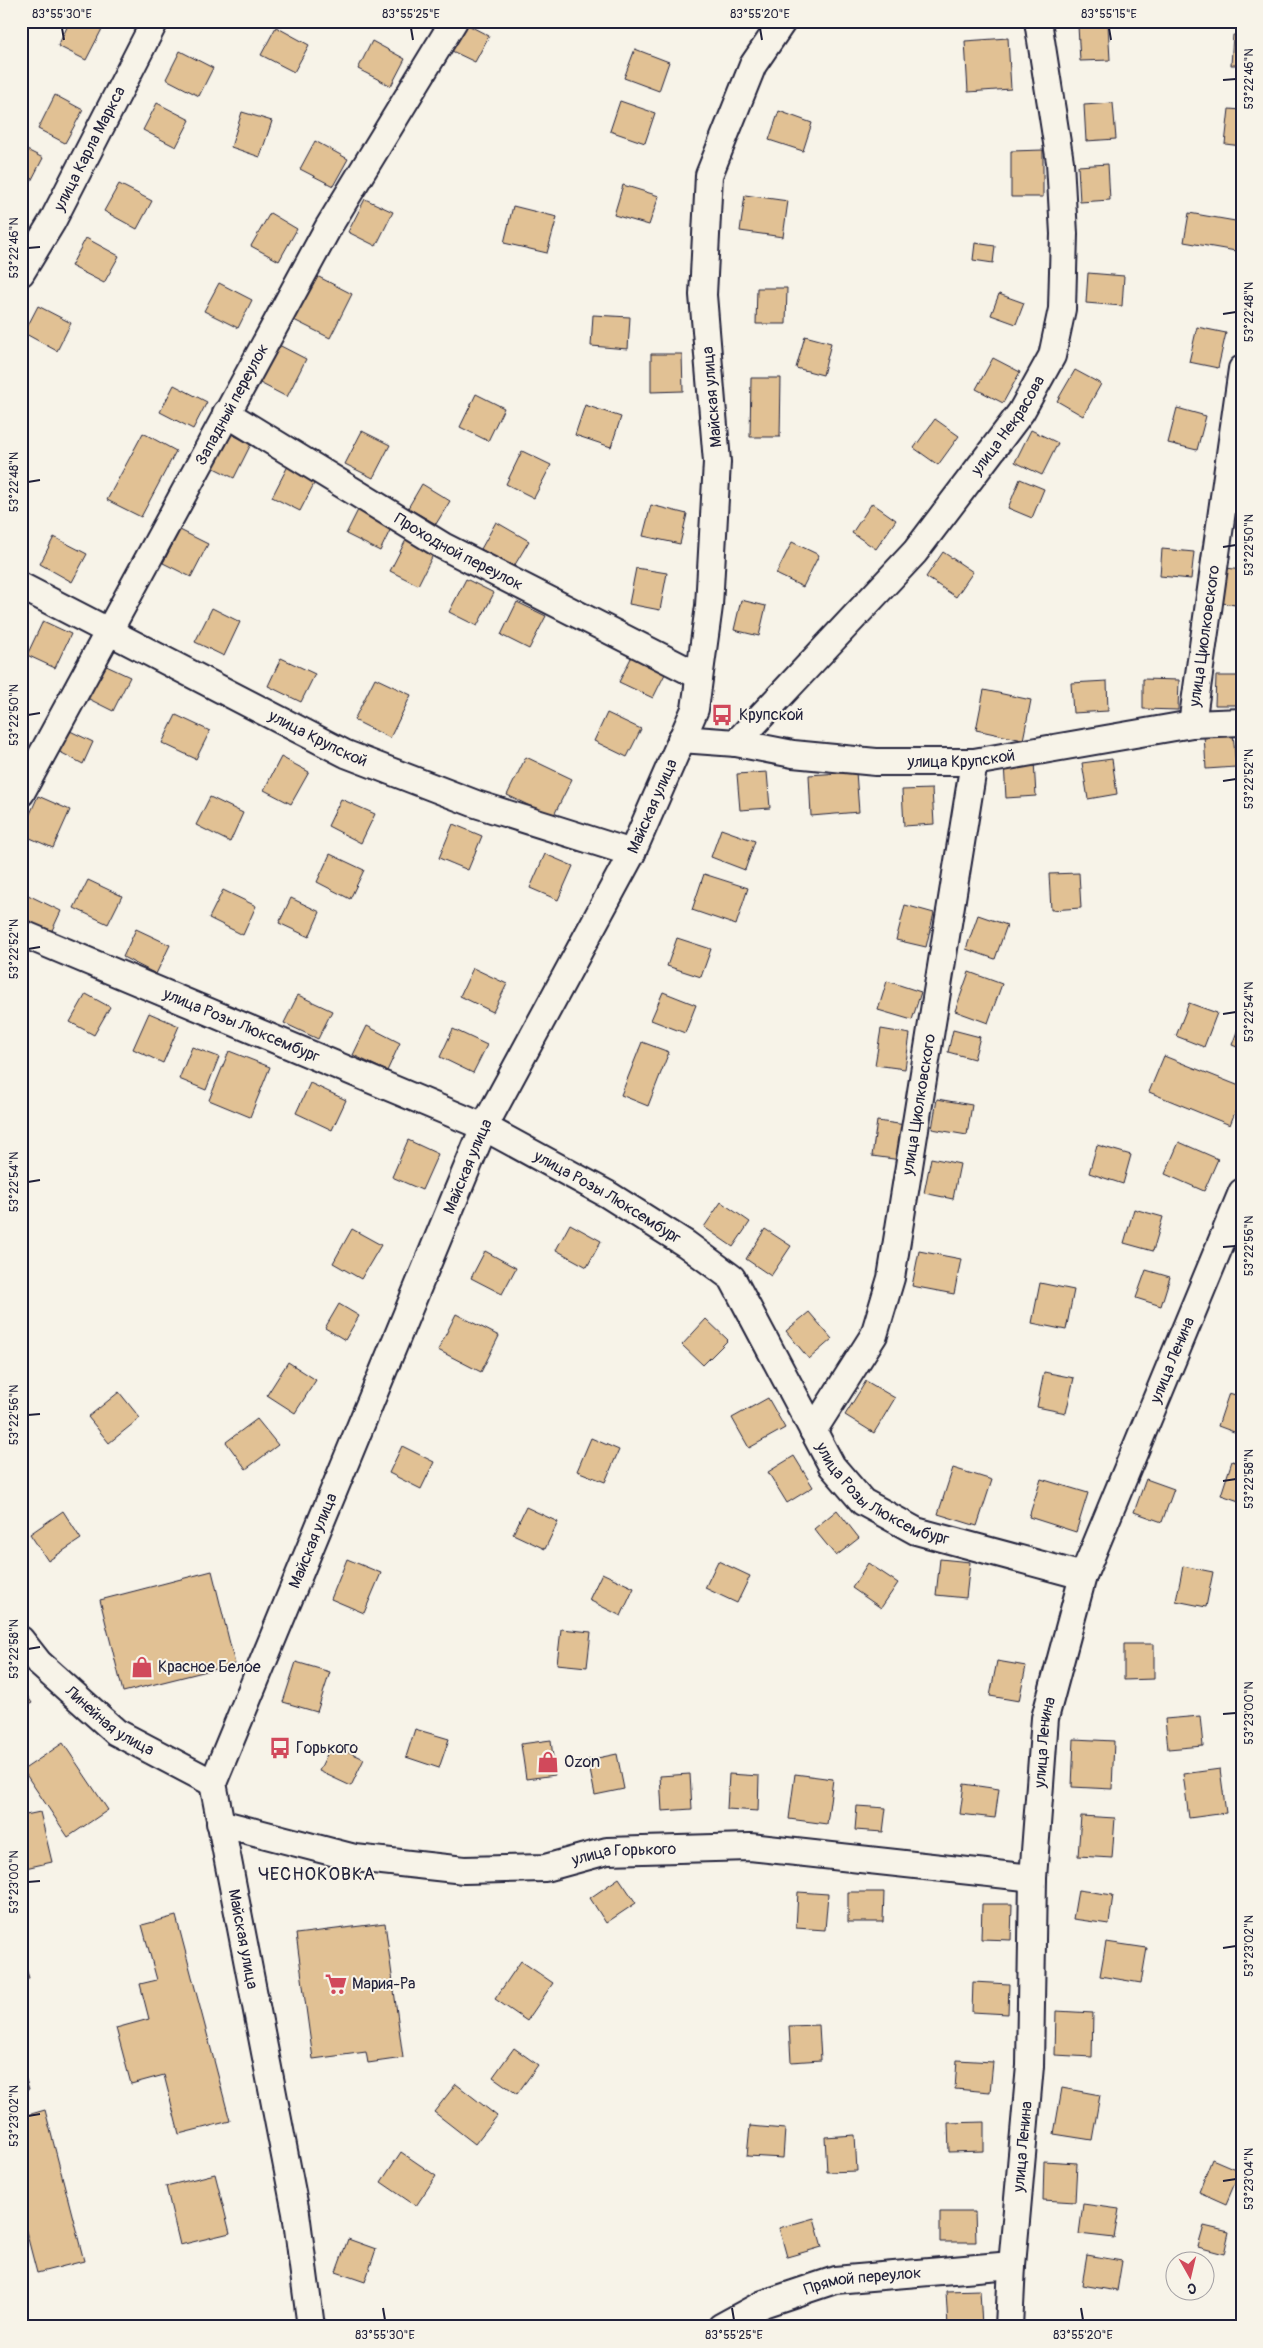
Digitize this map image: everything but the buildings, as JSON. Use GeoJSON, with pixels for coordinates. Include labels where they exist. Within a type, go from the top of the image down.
{"type":"FeatureCollection","features":[{"type":"Feature","properties":{"kind":"street","name":"улица Карла Маркса"},"geometry":{"type":"LineString","coordinates":[[21,273],[52,222],[154,21]]}},
{"type":"Feature","properties":{"kind":"street","name":"Западный переулок"},"geometry":{"type":"LineString","coordinates":[[21,793],[329,226],[454,21]]}},
{"type":"Feature","properties":{"kind":"street","name":"Майская улица"},"geometry":{"type":"LineString","coordinates":[[311,2327],[296,2213],[213,1782],[484,1127],[632,853],[695,709],[708,606],[717,462],[703,295],[709,175],[753,65],[783,21]]}},
{"type":"Feature","properties":{"kind":"street","name":"улица Некрасова"},"geometry":{"type":"LineString","coordinates":[[736,744],[915,552],[1021,412],[1052,356],[1062,309],[1064,234],[1060,162],[1038,21]]}},
{"type":"Feature","properties":{"kind":"street","name":"улица Циолковского"},"geometry":{"type":"LineString","coordinates":[[1192,724],[1242,369]]}},
{"type":"Feature","properties":{"kind":"street","name":"Проходной переулок"},"geometry":{"type":"LineString","coordinates":[[226,413],[443,546],[699,676]]}},
{"type":"Feature","properties":{"kind":"street","name":"улица Крупской"},"geometry":{"type":"LineString","coordinates":[[21,586],[346,754],[476,804],[632,853]]}},
{"type":"Feature","properties":{"kind":"street","name":"улица Крупской"},"geometry":{"type":"LineString","coordinates":[[681,739],[736,744],[793,754],[876,762],[974,762],[1192,724],[1242,722]]}},
{"type":"Feature","properties":{"kind":"street","name":"улица Циолковского"},"geometry":{"type":"LineString","coordinates":[[813,1430],[874,1335],[891,1278],[974,762]]}},
{"type":"Feature","properties":{"kind":"street","name":"улица Розы Люксембург"},"geometry":{"type":"LineString","coordinates":[[21,933],[484,1127],[608,1194],[686,1244],[732,1278],[832,1466],[863,1502],[916,1531],[1083,1576]]}},
{"type":"Feature","properties":{"kind":"street","name":"улица Ленина"},"geometry":{"type":"LineString","coordinates":[[1008,2327],[1030,2066],[1033,1878],[1045,1718],[1083,1576],[1242,1192]]}},
{"type":"Feature","properties":{"kind":"street","name":"Линейная улица"},"geometry":{"type":"LineString","coordinates":[[21,1640],[38,1663],[116,1732],[213,1782]]}},
{"type":"Feature","properties":{"kind":"street","name":"улица Горького"},"geometry":{"type":"LineString","coordinates":[[220,1823],[355,1858],[464,1870],[545,1868],[607,1851],[750,1847],[1033,1878]]}},
{"type":"Feature","properties":{"kind":"street","name":"Прямой переулок"},"geometry":{"type":"LineString","coordinates":[[722,2327],[763,2304],[835,2280],[1012,2265]]}},
{"type":"Feature","properties":{"kind":"place","name":"Крупской"},"geometry":{"type":"Point","coordinates":[722,715]}},
{"type":"Feature","properties":{"kind":"place","name":"Красное Белое"},"geometry":{"type":"Point","coordinates":[142,1667]}},
{"type":"Feature","properties":{"kind":"place","name":"Горького"},"geometry":{"type":"Point","coordinates":[280,1748]}},
{"type":"Feature","properties":{"kind":"place","name":"Ozon"},"geometry":{"type":"Point","coordinates":[548,1762]}},
{"type":"Feature","properties":{"kind":"place","name":"Мария-Ра"},"geometry":{"type":"Point","coordinates":[336,1984]}},
{"type":"Feature","properties":{"kind":"district","name":"ЧЕСНОКОВКА"},"geometry":{"type":"Point","coordinates":[317,1874]}}]}
